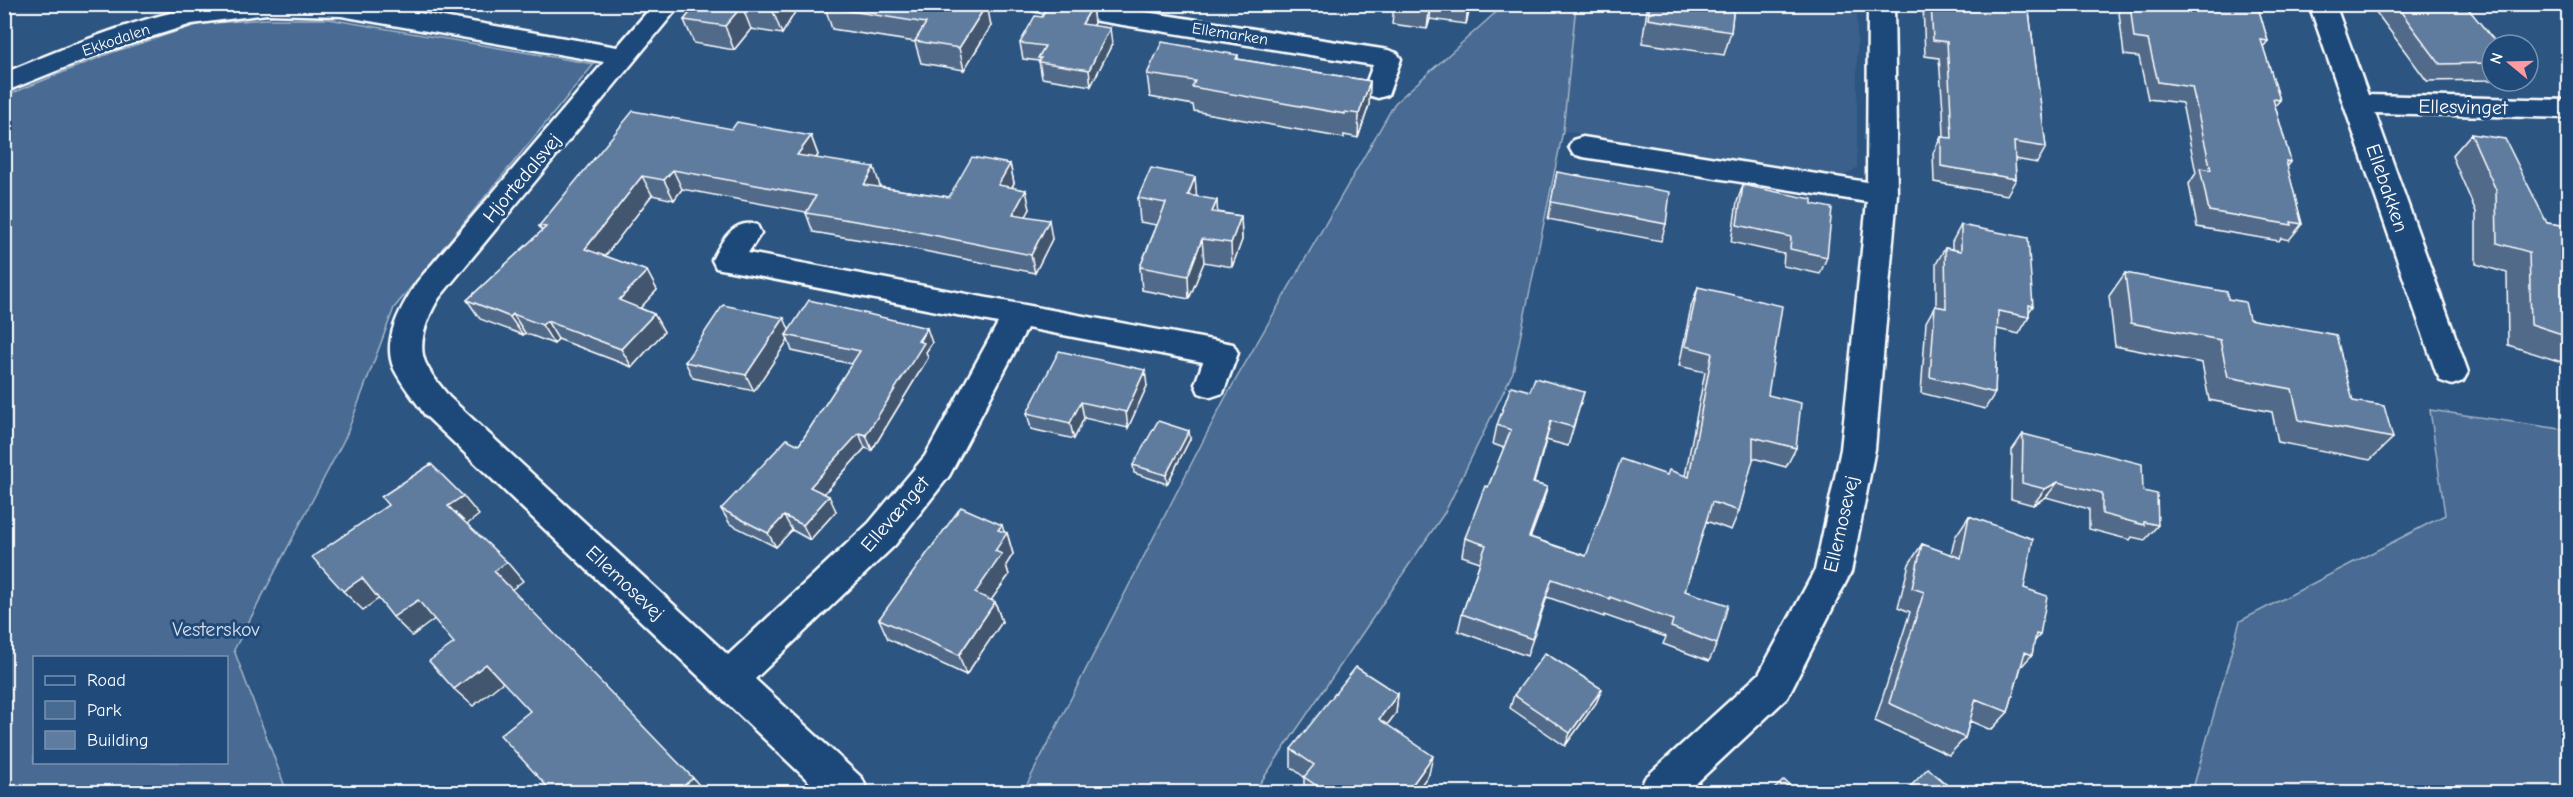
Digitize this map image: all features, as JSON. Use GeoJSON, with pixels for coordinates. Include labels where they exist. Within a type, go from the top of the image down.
{"type":"FeatureCollection","features":[{"type":"Feature","properties":{"kind":"street","name":"Hjortedalsvej"},"geometry":{"type":"LineString","coordinates":[[409,366],[408,336],[415,312],[428,290],[668,4]]}},
{"type":"Feature","properties":{"kind":"street","name":"Ellemarken"},"geometry":{"type":"LineString","coordinates":[[1042,4],[1388,59],[1378,89]]}},
{"type":"Feature","properties":{"kind":"street","name":"Ellemosevej"},"geometry":{"type":"LineString","coordinates":[[1659,792],[1773,686],[1833,572],[1858,449],[1882,194],[1881,4]]}},
{"type":"Feature","properties":{"kind":"street","name":"Ellebakken"},"geometry":{"type":"LineString","coordinates":[[2322,4],[2452,372]]}},
{"type":"Feature","properties":{"kind":"street","name":"Ekkodalen"},"geometry":{"type":"LineString","coordinates":[[4,83],[97,45],[189,16],[267,6],[341,8],[622,57]]}},
{"type":"Feature","properties":{"kind":"street","name":"Ellesvinget"},"geometry":{"type":"LineString","coordinates":[[2357,104],[2568,109]]}},
{"type":"Feature","properties":{"kind":"street"},"geometry":{"type":"LineString","coordinates":[[1583,147],[1882,194]]}},
{"type":"Feature","properties":{"kind":"street"},"geometry":{"type":"LineString","coordinates":[[746,233],[727,260],[1222,353],[1211,384]]}},
{"type":"Feature","properties":{"kind":"street","name":"Ellevænget"},"geometry":{"type":"LineString","coordinates":[[728,680],[882,534],[930,474],[1018,315]]}},
{"type":"Feature","properties":{"kind":"street","name":"Ellemosevej"},"geometry":{"type":"LineString","coordinates":[[409,366],[436,406],[848,792]]}},
{"type":"Feature","properties":{"kind":"shaded area"},"geometry":{"type":"Polygon","coordinates":[[[1576,5],[1857,5],[1857,168],[1840,178],[1563,131],[1576,5]]]}},
{"type":"Feature","properties":{"kind":"green space"},"geometry":{"type":"Polygon","coordinates":[[[1504,5],[1576,5],[1563,131],[1513,372],[1445,512],[1254,792],[1023,792],[1224,400],[1395,103],[1504,5]]]}},
{"type":"Feature","properties":{"kind":"green space","name":"Vesterskov"},"geometry":{"type":"Polygon","coordinates":[[[265,19],[329,19],[594,64],[394,308],[346,436],[234,650],[287,792],[5,792],[5,96],[110,53],[200,24],[265,19]]]}},
{"type":"Feature","properties":{"kind":"green space"},"geometry":{"type":"Polygon","coordinates":[[[2430,410],[2568,430],[2568,792],[2192,792],[2240,621],[2445,515],[2430,410]]]}},
{"type":"Feature","properties":{"kind":"building"},"geometry":{"type":"Polygon","coordinates":[[[697,4],[777,4],[773,11],[742,6],[725,26],[684,20],[697,4]]]}},
{"type":"Feature","properties":{"kind":"building"},"geometry":{"type":"Polygon","coordinates":[[[827,4],[987,4],[959,48],[915,41],[926,23],[825,7],[827,4]]]}},
{"type":"Feature","properties":{"kind":"building"},"geometry":{"type":"Polygon","coordinates":[[[1049,4],[1079,4],[1092,7],[1082,24],[1110,28],[1089,70],[1039,62],[1041,58],[1038,58],[1045,46],[1020,43],[1035,16],[1042,17],[1049,4]]]}},
{"type":"Feature","properties":{"kind":"building"},"geometry":{"type":"Polygon","coordinates":[[[1394,4],[1431,4],[1429,12],[1393,7],[1394,4]]]}},
{"type":"Feature","properties":{"kind":"building"},"geometry":{"type":"Polygon","coordinates":[[[1449,4],[1469,4],[1468,7],[1449,4]]]}},
{"type":"Feature","properties":{"kind":"building"},"geometry":{"type":"Polygon","coordinates":[[[1650,4],[1734,4],[1731,32],[1648,19],[1650,4]]]}},
{"type":"Feature","properties":{"kind":"building"},"geometry":{"type":"Polygon","coordinates":[[[1931,4],[2028,4],[2046,147],[2014,142],[2016,179],[1941,166],[1941,137],[1952,138],[1947,42],[1933,40],[1931,4]]]}},
{"type":"Feature","properties":{"kind":"building"},"geometry":{"type":"Polygon","coordinates":[[[2130,4],[2257,4],[2268,41],[2261,40],[2280,100],[2273,99],[2291,162],[2286,161],[2302,224],[2291,222],[2292,225],[2209,211],[2200,168],[2211,170],[2192,87],[2158,82],[2148,40],[2134,38],[2130,4]]]}},
{"type":"Feature","properties":{"kind":"building"},"geometry":{"type":"Polygon","coordinates":[[[2395,4],[2469,4],[2470,6],[2466,6],[2488,33],[2480,33],[2480,63],[2440,64],[2395,4]]]}},
{"type":"Feature","properties":{"kind":"building"},"geometry":{"type":"Polygon","coordinates":[[[1162,42],[1238,55],[1236,59],[1370,81],[1359,114],[1345,112],[1345,114],[1192,87],[1195,81],[1147,74],[1162,42]]]}},
{"type":"Feature","properties":{"kind":"building"},"geometry":{"type":"Polygon","coordinates":[[[633,111],[732,129],[737,122],[811,136],[797,155],[874,167],[864,185],[949,197],[972,157],[1010,164],[998,185],[1026,190],[1013,214],[1049,220],[1031,255],[898,228],[806,213],[816,196],[673,170],[664,180],[642,176],[585,249],[647,271],[619,300],[654,314],[621,349],[547,321],[542,325],[513,314],[510,317],[467,300],[546,227],[539,226],[633,111]]]}},
{"type":"Feature","properties":{"kind":"building"},"geometry":{"type":"Polygon","coordinates":[[[2471,134],[2505,139],[2547,223],[2568,226],[2568,336],[2531,324],[2529,252],[2497,243],[2496,190],[2471,134]]]}},
{"type":"Feature","properties":{"kind":"building"},"geometry":{"type":"Polygon","coordinates":[[[1151,168],[1195,177],[1188,195],[1217,200],[1212,212],[1241,216],[1231,243],[1202,239],[1188,276],[1140,267],[1166,203],[1138,198],[1151,168]]]}},
{"type":"Feature","properties":{"kind":"building"},"geometry":{"type":"Polygon","coordinates":[[[1557,172],[1670,192],[1666,224],[1551,202],[1557,172]]]}},
{"type":"Feature","properties":{"kind":"building"},"geometry":{"type":"Polygon","coordinates":[[[1743,185],[1812,199],[1812,204],[1832,208],[1827,257],[1790,249],[1791,237],[1737,225],[1743,185]]]}},
{"type":"Feature","properties":{"kind":"building"},"geometry":{"type":"Polygon","coordinates":[[[1961,225],[2028,238],[2033,306],[2029,305],[2029,317],[1998,311],[1995,393],[1930,377],[1935,306],[1946,308],[1945,248],[1961,251],[1961,225]]]}},
{"type":"Feature","properties":{"kind":"building"},"geometry":{"type":"Polygon","coordinates":[[[2125,273],[2227,292],[2228,299],[2245,302],[2249,319],[2336,335],[2353,401],[2384,406],[2393,438],[2299,420],[2292,389],[2228,377],[2220,340],[2131,323],[2125,273]]]}},
{"type":"Feature","properties":{"kind":"building"},"geometry":{"type":"Polygon","coordinates":[[[1698,287],[1782,306],[1768,395],[1801,403],[1796,448],[1753,437],[1753,460],[1739,511],[1712,502],[1685,591],[1728,605],[1717,644],[1671,627],[1673,620],[1552,579],[1532,639],[1462,614],[1486,545],[1465,538],[1485,486],[1488,487],[1511,430],[1497,425],[1511,386],[1530,391],[1535,378],[1584,392],[1573,427],[1551,421],[1533,483],[1547,487],[1529,537],[1586,556],[1621,459],[1667,475],[1669,470],[1689,477],[1712,353],[1685,346],[1698,287]]]}},
{"type":"Feature","properties":{"kind":"building"},"geometry":{"type":"Polygon","coordinates":[[[809,300],[927,328],[918,341],[924,343],[866,435],[859,433],[810,487],[829,496],[803,525],[784,516],[768,533],[721,509],[787,439],[799,445],[860,351],[786,335],[809,300]]]}},
{"type":"Feature","properties":{"kind":"building"},"geometry":{"type":"Polygon","coordinates":[[[723,305],[784,318],[746,375],[685,362],[723,305]]]}},
{"type":"Feature","properties":{"kind":"building"},"geometry":{"type":"Polygon","coordinates":[[[1059,351],[1145,370],[1126,412],[1081,402],[1070,423],[1027,413],[1059,351]]]}},
{"type":"Feature","properties":{"kind":"building"},"geometry":{"type":"Polygon","coordinates":[[[1158,421],[1189,431],[1166,475],[1133,465],[1158,421]]]}},
{"type":"Feature","properties":{"kind":"building"},"geometry":{"type":"Polygon","coordinates":[[[2023,434],[2142,464],[2143,491],[2157,494],[2158,525],[2144,522],[2144,525],[2102,514],[2102,493],[2058,482],[2045,489],[2022,483],[2023,434]]]}},
{"type":"Feature","properties":{"kind":"building"},"geometry":{"type":"Polygon","coordinates":[[[431,464],[463,496],[448,506],[507,562],[494,571],[693,778],[676,792],[552,792],[500,735],[530,711],[486,664],[454,689],[429,661],[454,643],[418,600],[393,617],[362,578],[343,591],[312,557],[388,505],[381,497],[431,464]]]}},
{"type":"Feature","properties":{"kind":"building"},"geometry":{"type":"Polygon","coordinates":[[[961,507],[1002,525],[998,530],[1007,533],[995,551],[1002,554],[975,593],[995,602],[959,655],[879,619],[961,507]]]}},
{"type":"Feature","properties":{"kind":"building"},"geometry":{"type":"Polygon","coordinates":[[[1969,516],[2033,539],[2024,588],[2047,596],[2040,635],[2036,634],[2032,655],[2025,652],[2008,712],[1976,699],[1965,738],[1889,703],[1924,592],[1912,588],[1922,544],[1961,558],[1969,516]]]}},
{"type":"Feature","properties":{"kind":"building"},"geometry":{"type":"Polygon","coordinates":[[[1545,653],[1602,689],[1570,733],[1514,695],[1545,653]]]}},
{"type":"Feature","properties":{"kind":"building"},"geometry":{"type":"Polygon","coordinates":[[[1356,667],[1398,694],[1379,719],[1433,756],[1407,792],[1351,792],[1339,784],[1332,792],[1326,792],[1304,777],[1314,765],[1291,749],[1356,667]]]}},
{"type":"Feature","properties":{"kind":"building"},"geometry":{"type":"Polygon","coordinates":[[[1928,768],[1955,792],[1905,792],[1928,768]]]}},
{"type":"Feature","properties":{"kind":"building"},"geometry":{"type":"Polygon","coordinates":[[[1784,780],[1797,792],[1771,792],[1784,780]]]}}]}
